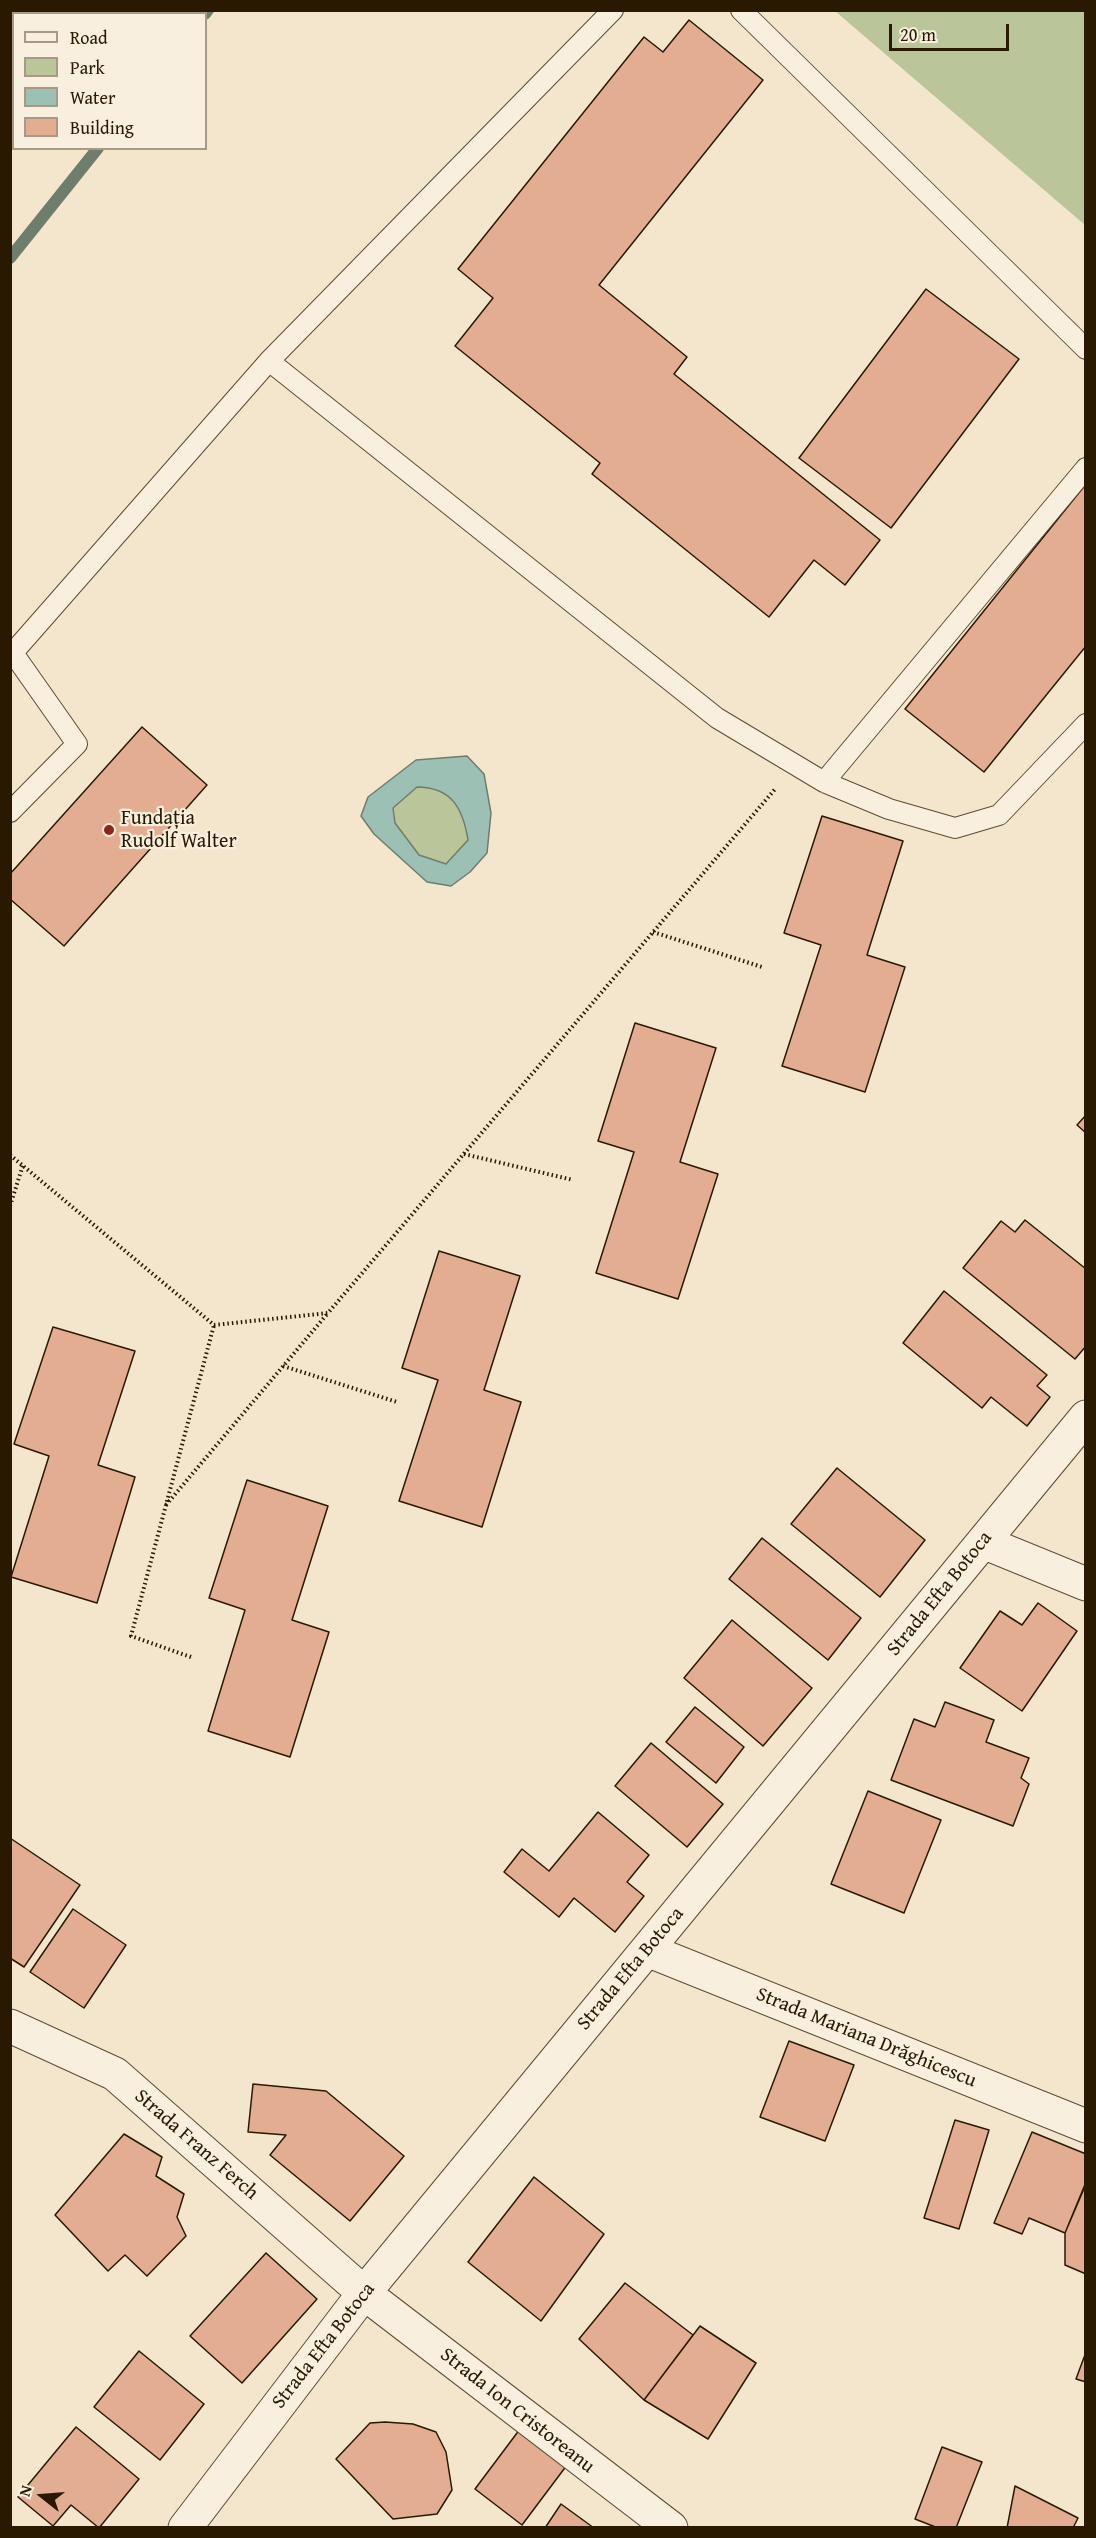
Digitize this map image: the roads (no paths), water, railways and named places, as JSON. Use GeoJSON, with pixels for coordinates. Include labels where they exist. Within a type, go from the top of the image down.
{"type":"FeatureCollection","features":[{"type":"Feature","properties":{"kind":"street","name":"Strada Efta Botoca"},"geometry":{"type":"LineString","coordinates":[[185,2528],[364,2293],[1086,1417]]}},
{"type":"Feature","properties":{"kind":"street"},"geometry":{"type":"LineString","coordinates":[[983,1542],[1086,1584]]}},
{"type":"Feature","properties":{"kind":"street","name":"Strada Mariana Drăghicescu"},"geometry":{"type":"LineString","coordinates":[[647,1950],[1086,2126]]}},
{"type":"Feature","properties":{"kind":"street","name":"Strada Franz Ferch"},"geometry":{"type":"LineString","coordinates":[[10,2026],[115,2074],[364,2293]]}},
{"type":"Feature","properties":{"kind":"street","name":"Strada Ion Cristoreanu"},"geometry":{"type":"LineString","coordinates":[[364,2293],[671,2528]]}},
{"type":"Feature","properties":{"kind":"lane"},"geometry":{"type":"LineString","coordinates":[[10,812],[77,744],[12,655],[269,361],[613,10]]}},
{"type":"Feature","properties":{"kind":"lane"},"geometry":{"type":"LineString","coordinates":[[741,10],[1086,349]]}},
{"type":"Feature","properties":{"kind":"lane"},"geometry":{"type":"LineString","coordinates":[[269,361],[717,718],[824,782],[889,809],[955,828],[999,815],[1086,724]]}},
{"type":"Feature","properties":{"kind":"lane"},"geometry":{"type":"LineString","coordinates":[[824,782],[1086,468]]}},
{"type":"Feature","properties":{"kind":"water"},"geometry":{"type":"Polygon","coordinates":[[[467,756],[484,774],[491,813],[487,853],[470,872],[451,886],[427,882],[374,834],[361,816],[368,797],[416,760],[467,756]],[[417,787],[393,808],[395,823],[419,855],[446,864],[468,840],[466,829],[454,802],[439,791],[417,787]]]}},
{"type":"Feature","properties":{"kind":"waterway"},"geometry":{"type":"LineString","coordinates":[[10,258],[96,150]]}},
{"type":"Feature","properties":{"kind":"place","name":"Fundația Rudolf Walter"},"geometry":{"type":"Point","coordinates":[109,830]}}]}
